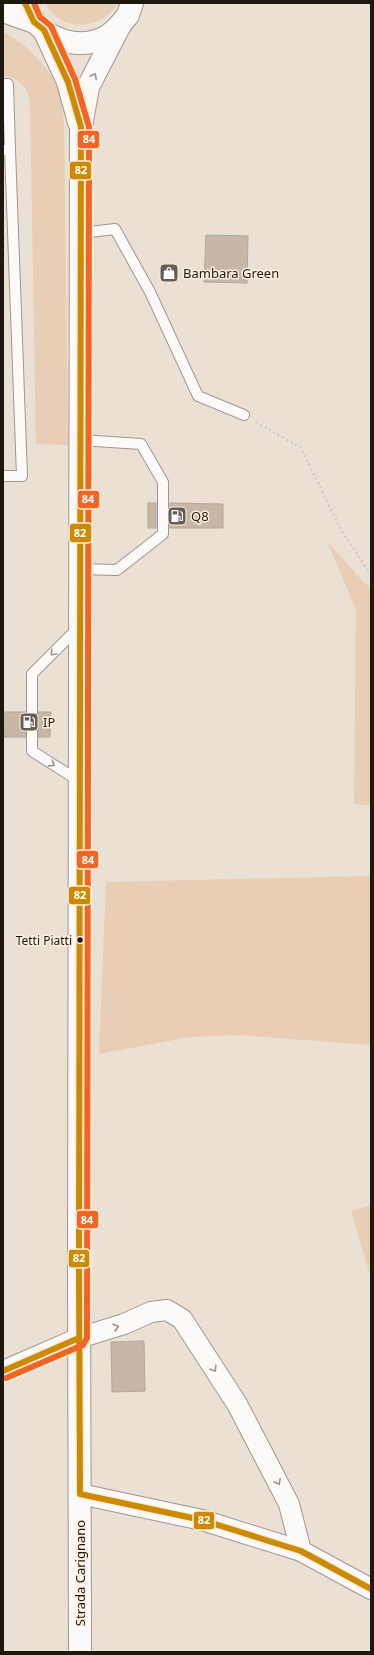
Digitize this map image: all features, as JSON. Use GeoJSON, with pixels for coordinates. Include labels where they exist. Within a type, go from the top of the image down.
{"type":"FeatureCollection","features":[{"type":"Feature","properties":{"kind":"main road"},"geometry":{"type":"LineString","coordinates":[[79,1338],[80,127],[88,86],[120,25],[128,15],[132,3]]}},
{"type":"Feature","properties":{"kind":"main road"},"geometry":{"type":"LineString","coordinates":[[3,11],[35,18],[58,40],[74,44],[91,42],[106,36],[120,25]]}},
{"type":"Feature","properties":{"kind":"main road"},"geometry":{"type":"LineString","coordinates":[[35,18],[68,82],[80,127]]}},
{"type":"Feature","properties":{"kind":"main road","name":"Strada Carignano"},"geometry":{"type":"LineString","coordinates":[[79,1338],[80,1652]]}},
{"type":"Feature","properties":{"kind":"street"},"geometry":{"type":"LineString","coordinates":[[3,1371],[79,1338],[124,1324],[151,1312],[167,1310],[182,1319],[237,1404],[289,1504],[301,1551]]}},
{"type":"Feature","properties":{"kind":"street"},"geometry":{"type":"LineString","coordinates":[[80,1494],[202,1520],[301,1551],[371,1589]]}},
{"type":"Feature","properties":{"kind":"lane"},"geometry":{"type":"LineString","coordinates":[[3,84],[8,84],[7,150],[22,476],[3,476]]}},
{"type":"Feature","properties":{"kind":"lane"},"geometry":{"type":"LineString","coordinates":[[81,233],[116,229],[150,292],[198,396],[244,415]]}},
{"type":"Feature","properties":{"kind":"lane"},"geometry":{"type":"LineString","coordinates":[[80,440],[141,444],[163,482],[163,534],[117,570],[80,569]]}},
{"type":"Feature","properties":{"kind":"lane"},"geometry":{"type":"LineString","coordinates":[[80,626],[32,674],[32,751],[80,782]]}},
{"type":"Feature","properties":{"kind":"path"},"geometry":{"type":"LineString","coordinates":[[244,415],[301,448],[341,530],[371,575]]}},
{"type":"Feature","properties":{"kind":"shaded area"},"geometry":{"type":"Polygon","coordinates":[[[45,3],[118,3],[111,12],[102,19],[81,25],[71,24],[61,20],[52,13],[45,3]]]}},
{"type":"Feature","properties":{"kind":"shaded area"},"geometry":{"type":"Polygon","coordinates":[[[3,32],[22,44],[40,61],[54,81],[62,102],[64,124],[68,445],[36,444],[30,103],[25,88],[22,84],[14,79],[3,76],[3,32]]]}},
{"type":"Feature","properties":{"kind":"shaded area"},"geometry":{"type":"Polygon","coordinates":[[[327,541],[363,582],[371,587],[371,806],[354,804],[356,610],[327,541]]]}},
{"type":"Feature","properties":{"kind":"shaded area"},"geometry":{"type":"Polygon","coordinates":[[[371,876],[371,1045],[238,1035],[190,1037],[99,1054],[106,882],[371,876]]]}},
{"type":"Feature","properties":{"kind":"shaded area"},"geometry":{"type":"Polygon","coordinates":[[[371,1205],[371,1278],[351,1211],[371,1205]]]}},
{"type":"Feature","properties":{"kind":"building"},"geometry":{"type":"Polygon","coordinates":[[[206,235],[248,236],[247,283],[204,282],[206,235]]]}},
{"type":"Feature","properties":{"kind":"building"},"geometry":{"type":"Polygon","coordinates":[[[148,503],[156,503],[156,528],[148,528],[148,503]]]}},
{"type":"Feature","properties":{"kind":"building"},"geometry":{"type":"Polygon","coordinates":[[[170,503],[223,504],[223,528],[170,528],[170,503]]]}},
{"type":"Feature","properties":{"kind":"building"},"geometry":{"type":"Polygon","coordinates":[[[3,712],[26,712],[26,737],[4,737],[3,712]]]}},
{"type":"Feature","properties":{"kind":"building"},"geometry":{"type":"Polygon","coordinates":[[[38,712],[51,712],[50,737],[38,737],[38,712]]]}},
{"type":"Feature","properties":{"kind":"building"},"geometry":{"type":"Polygon","coordinates":[[[144,1341],[145,1391],[112,1392],[111,1342],[144,1341]]]}},
{"type":"Feature","properties":{"kind":"transit line","name":"82"},"geometry":{"type":"LineString","coordinates":[[25,3],[34,22],[44,30],[68,82],[81,127],[80,1494],[202,1520],[301,1551],[371,1589]]}},
{"type":"Feature","properties":{"kind":"transit line","name":"84"},"geometry":{"type":"LineString","coordinates":[[6,1378],[83,1345],[87,1338],[89,127],[75,79],[51,26],[40,17],[34,3]]}},
{"type":"Feature","properties":{"kind":"transit line","name":"82"},"geometry":{"type":"LineString","coordinates":[[3,1371],[79,1338]]}},
{"type":"Feature","properties":{"kind":"place","name":"Bambara Green"},"geometry":{"type":"Point","coordinates":[169,273]}},
{"type":"Feature","properties":{"kind":"place","name":"Q8"},"geometry":{"type":"Point","coordinates":[177,516]}},
{"type":"Feature","properties":{"kind":"place","name":"IP"},"geometry":{"type":"Point","coordinates":[29,722]}},
{"type":"Feature","properties":{"kind":"place","name":"Tetti Piatti"},"geometry":{"type":"Point","coordinates":[80,940]}}]}
